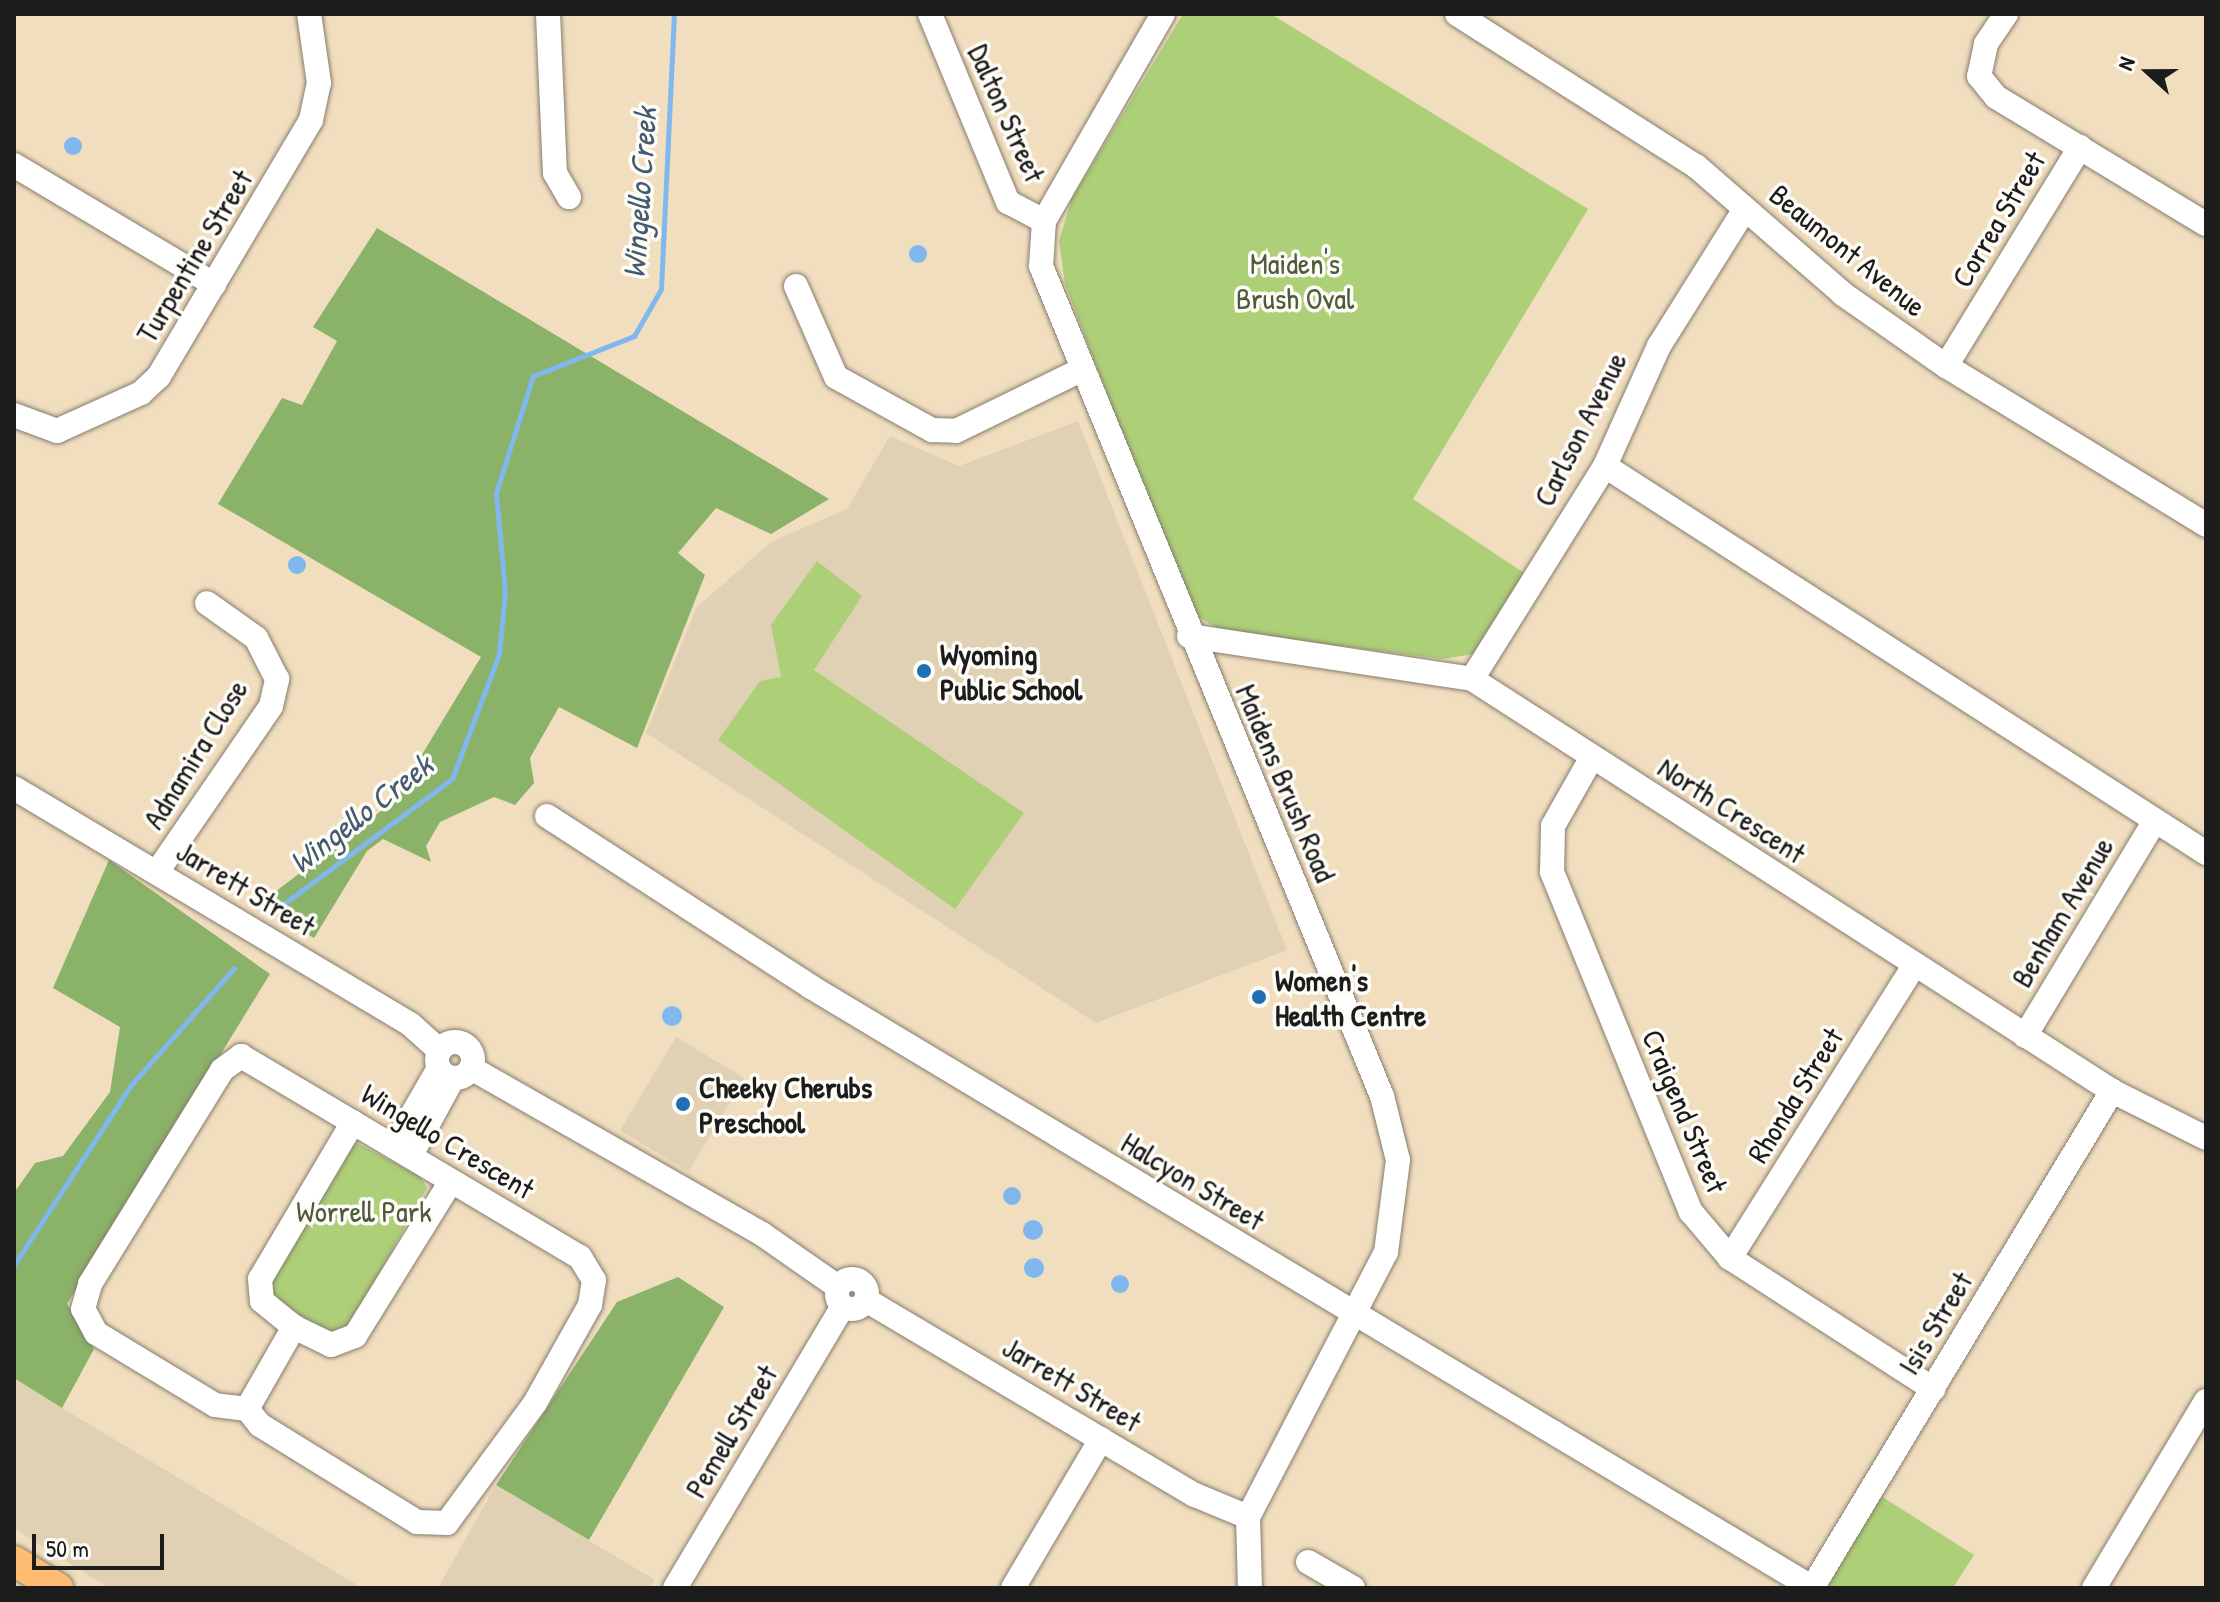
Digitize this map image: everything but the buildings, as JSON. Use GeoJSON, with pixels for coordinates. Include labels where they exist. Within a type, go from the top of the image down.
{"type":"FeatureCollection","features":[{"type":"Feature","properties":{"kind":"main road"},"geometry":{"type":"LineString","coordinates":[[14,1561],[58,1588]]}},
{"type":"Feature","properties":{"kind":"street","name":"Turpentine Street"},"geometry":{"type":"LineString","coordinates":[[14,415],[57,431],[141,393],[214,284],[318,103],[309,14]]}},
{"type":"Feature","properties":{"kind":"street"},"geometry":{"type":"LineString","coordinates":[[548,14],[555,173],[569,197]]}},
{"type":"Feature","properties":{"kind":"street","name":"Dalton Street"},"geometry":{"type":"LineString","coordinates":[[930,14],[1008,202],[1044,221]]}},
{"type":"Feature","properties":{"kind":"street","name":"Maidens Brush Road"},"geometry":{"type":"LineString","coordinates":[[1163,14],[1044,221],[1041,266],[1189,636],[1382,1096],[1398,1160],[1397,1213],[1357,1318],[1279,1447],[1248,1517],[1250,1588]]}},
{"type":"Feature","properties":{"kind":"street","name":"Beaumont Avenue"},"geometry":{"type":"LineString","coordinates":[[1457,14],[1696,166],[1843,294],[1946,366],[2206,525]]}},
{"type":"Feature","properties":{"kind":"street"},"geometry":{"type":"LineString","coordinates":[[2006,14],[1986,44],[1979,76],[1996,97],[2080,147],[2202,212]]}},
{"type":"Feature","properties":{"kind":"street","name":"Correa Street"},"geometry":{"type":"LineString","coordinates":[[1946,366],[2080,147]]}},
{"type":"Feature","properties":{"kind":"street"},"geometry":{"type":"LineString","coordinates":[[14,165],[214,284]]}},
{"type":"Feature","properties":{"kind":"street","name":"Carlson Avenue"},"geometry":{"type":"LineString","coordinates":[[1472,679],[1605,466],[1659,346],[1745,209]]}},
{"type":"Feature","properties":{"kind":"street"},"geometry":{"type":"LineString","coordinates":[[796,286],[829,369],[932,430],[956,431],[1081,370]]}},
{"type":"Feature","properties":{"kind":"street"},"geometry":{"type":"LineString","coordinates":[[1605,466],[2206,853]]}},
{"type":"Feature","properties":{"kind":"street","name":"Adnamira Close"},"geometry":{"type":"LineString","coordinates":[[157,872],[271,706],[277,679],[256,638],[207,603]]}},
{"type":"Feature","properties":{"kind":"street","name":"North Crescent"},"geometry":{"type":"LineString","coordinates":[[1189,636],[1472,679],[2112,1091],[2206,1138]]}},
{"type":"Feature","properties":{"kind":"street","name":"Craigend Street"},"geometry":{"type":"LineString","coordinates":[[1592,757],[1553,826],[1552,872],[1691,1212],[1730,1258],[1933,1389]]}},
{"type":"Feature","properties":{"kind":"street","name":"Jarrett Street"},"geometry":{"type":"LineString","coordinates":[[14,788],[410,1024],[451,1066],[725,1212],[849,1298],[1248,1517]]}},
{"type":"Feature","properties":{"kind":"street","name":"Halcyon Street"},"geometry":{"type":"LineString","coordinates":[[547,816],[811,987],[1357,1318],[1812,1588]]}},
{"type":"Feature","properties":{"kind":"street","name":"Benham Avenue"},"geometry":{"type":"LineString","coordinates":[[2025,1036],[2154,822]]}},
{"type":"Feature","properties":{"kind":"street","name":"Rhonda Street"},"geometry":{"type":"LineString","coordinates":[[1730,1258],[1914,966]]}},
{"type":"Feature","properties":{"kind":"street","name":"Wingello Crescent"},"geometry":{"type":"LineString","coordinates":[[241,1056],[353,1122],[580,1257],[594,1280],[590,1305],[535,1403],[459,1512],[447,1523],[417,1522],[260,1425],[247,1409],[215,1405],[96,1333],[83,1309],[90,1284],[222,1070],[241,1056]]}},
{"type":"Feature","properties":{"kind":"street"},"geometry":{"type":"LineString","coordinates":[[402,1150],[451,1066]]}},
{"type":"Feature","properties":{"kind":"street","name":"Isis Street"},"geometry":{"type":"LineString","coordinates":[[1812,1588],[2112,1091]]}},
{"type":"Feature","properties":{"kind":"street"},"geometry":{"type":"LineString","coordinates":[[353,1122],[260,1279],[262,1301],[294,1327],[331,1345],[355,1336],[451,1181]]}},
{"type":"Feature","properties":{"kind":"street","name":"Pemell Street"},"geometry":{"type":"LineString","coordinates":[[675,1588],[849,1298]]}},
{"type":"Feature","properties":{"kind":"street"},"geometry":{"type":"LineString","coordinates":[[247,1409],[294,1327]]}},
{"type":"Feature","properties":{"kind":"street"},"geometry":{"type":"LineString","coordinates":[[2094,1588],[2203,1413]]}},
{"type":"Feature","properties":{"kind":"street"},"geometry":{"type":"LineString","coordinates":[[1013,1588],[1101,1439]]}},
{"type":"Feature","properties":{"kind":"street"},"geometry":{"type":"LineString","coordinates":[[1308,1562],[1353,1588]]}},
{"type":"Feature","properties":{"kind":"shaded area","name":"Wyoming Public School"},"geometry":{"type":"Polygon","coordinates":[[[1078,421],[1287,950],[1096,1023],[646,733],[696,608],[771,542],[847,509],[890,436],[959,466],[1078,421]]]}},
{"type":"Feature","properties":{"kind":"shaded area","name":"Cheeky Cherubs Preschool"},"geometry":{"type":"Polygon","coordinates":[[[676,1037],[745,1078],[688,1172],[620,1130],[676,1037]]]}},
{"type":"Feature","properties":{"kind":"shaded area"},"geometry":{"type":"Polygon","coordinates":[[[14,1378],[362,1588],[108,1588],[14,1528],[14,1378]]]}},
{"type":"Feature","properties":{"kind":"shaded area"},"geometry":{"type":"Polygon","coordinates":[[[496,1485],[655,1580],[650,1588],[438,1588],[496,1485]]]}},
{"type":"Feature","properties":{"kind":"green space","name":"Maiden's Brush Oval"},"geometry":{"type":"Polygon","coordinates":[[[1183,14],[1271,14],[1588,209],[1413,499],[1524,573],[1473,654],[1443,659],[1221,631],[1190,611],[1065,284],[1059,241],[1072,198],[1183,14]]]}},
{"type":"Feature","properties":{"kind":"green space"},"geometry":{"type":"Polygon","coordinates":[[[377,228],[829,499],[771,534],[716,508],[678,553],[705,575],[637,748],[559,707],[530,758],[534,783],[515,805],[494,797],[440,822],[426,846],[431,862],[383,839],[367,851],[314,938],[258,905],[394,801],[481,657],[218,504],[282,398],[302,405],[337,341],[313,327],[377,228]]]}},
{"type":"Feature","properties":{"kind":"green space"},"geometry":{"type":"Polygon","coordinates":[[[817,561],[862,596],[814,670],[1024,813],[955,909],[718,740],[760,681],[781,677],[771,625],[817,561]]]}},
{"type":"Feature","properties":{"kind":"green space"},"geometry":{"type":"Polygon","coordinates":[[[109,860],[270,974],[67,1304],[94,1349],[62,1408],[14,1378],[14,1193],[35,1163],[63,1156],[110,1092],[120,1027],[53,988],[109,860]]]}},
{"type":"Feature","properties":{"kind":"green space","name":"Worrell Park"},"geometry":{"type":"Polygon","coordinates":[[[357,1143],[420,1176],[427,1188],[348,1328],[337,1336],[273,1303],[268,1280],[342,1154],[357,1143]]]}},
{"type":"Feature","properties":{"kind":"green space"},"geometry":{"type":"Polygon","coordinates":[[[678,1277],[724,1307],[589,1540],[496,1485],[617,1302],[678,1277]]]}},
{"type":"Feature","properties":{"kind":"green space"},"geometry":{"type":"Polygon","coordinates":[[[1881,1496],[1974,1555],[1953,1588],[1827,1588],[1881,1496]]]}},
{"type":"Feature","properties":{"kind":"water"},"geometry":{"type":"Polygon","coordinates":[[[69,137],[77,137],[82,146],[80,153],[69,155],[64,150],[64,142],[69,137]]]}},
{"type":"Feature","properties":{"kind":"water"},"geometry":{"type":"Polygon","coordinates":[[[918,245],[927,254],[918,263],[909,254],[918,245]]]}},
{"type":"Feature","properties":{"kind":"water"},"geometry":{"type":"Polygon","coordinates":[[[297,556],[306,565],[297,574],[288,565],[297,556]]]}},
{"type":"Feature","properties":{"kind":"water"},"geometry":{"type":"Polygon","coordinates":[[[672,1006],[679,1009],[682,1016],[679,1023],[672,1026],[665,1023],[662,1016],[665,1009],[672,1006]]]}},
{"type":"Feature","properties":{"kind":"water"},"geometry":{"type":"Polygon","coordinates":[[[1012,1187],[1021,1196],[1012,1205],[1003,1196],[1012,1187]]]}},
{"type":"Feature","properties":{"kind":"water"},"geometry":{"type":"Polygon","coordinates":[[[1033,1220],[1040,1223],[1043,1230],[1040,1237],[1033,1240],[1026,1237],[1023,1230],[1026,1223],[1033,1220]]]}},
{"type":"Feature","properties":{"kind":"water"},"geometry":{"type":"Polygon","coordinates":[[[1034,1258],[1041,1261],[1044,1268],[1041,1275],[1034,1278],[1027,1275],[1024,1268],[1027,1261],[1034,1258]]]}},
{"type":"Feature","properties":{"kind":"water"},"geometry":{"type":"Polygon","coordinates":[[[1116,1275],[1124,1275],[1129,1284],[1127,1291],[1116,1293],[1111,1288],[1111,1280],[1116,1275]]]}},
{"type":"Feature","properties":{"kind":"waterway","name":"Wingello Creek"},"geometry":{"type":"LineString","coordinates":[[270,914],[452,779],[499,654],[505,592],[496,493],[533,376],[634,336],[661,289],[674,14]]}},
{"type":"Feature","properties":{"kind":"waterway","name":"Wingello Creek"},"geometry":{"type":"LineString","coordinates":[[14,1265],[131,1085],[234,968]]}},
{"type":"Feature","properties":{"kind":"place","name":"Wyoming Public School"},"geometry":{"type":"Point","coordinates":[924,671]}},
{"type":"Feature","properties":{"kind":"place","name":"Women's Health Centre"},"geometry":{"type":"Point","coordinates":[1259,997]}},
{"type":"Feature","properties":{"kind":"place","name":"Cheeky Cherubs Preschool"},"geometry":{"type":"Point","coordinates":[683,1104]}}]}
